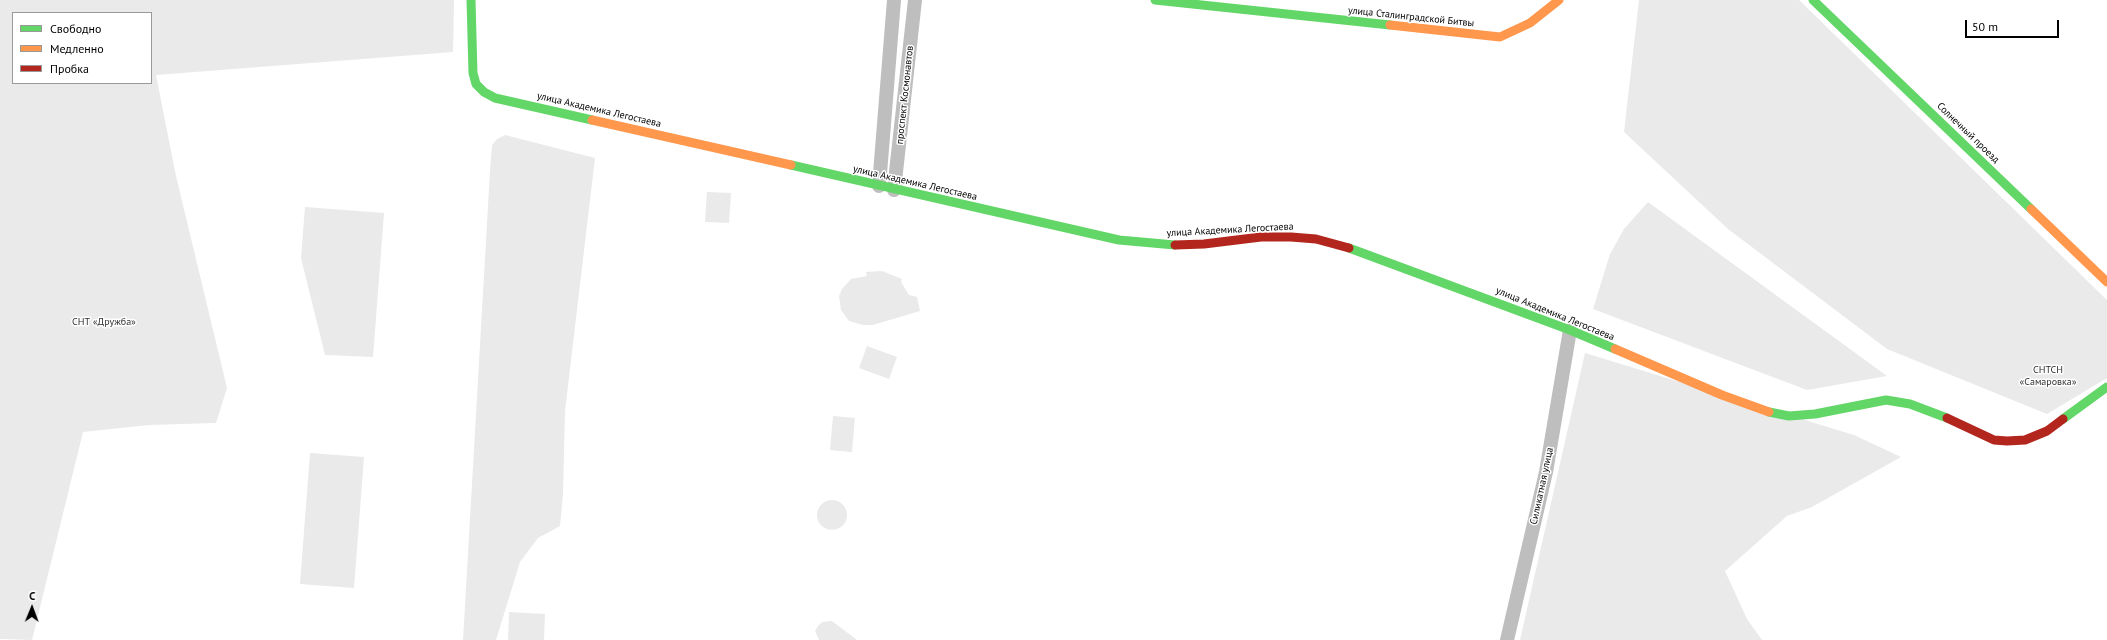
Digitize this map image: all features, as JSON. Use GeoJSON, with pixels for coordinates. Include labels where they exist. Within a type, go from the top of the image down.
{"type":"FeatureCollection","features":[{"type":"Feature","properties":{"kind":"street","name":"улица Академика Легостаева"},"geometry":{"type":"LineString","coordinates":[[472,0],[472,73],[476,84],[484,92],[495,98],[1119,240],[1162,244],[1190,244],[1261,238],[1291,237],[1316,239],[1344,246],[1570,330],[1722,395],[1764,411],[1789,416],[1815,414],[1886,400],[1910,404],[1929,410],[1994,440],[2025,440],[2047,431],[2107,387]]}},
{"type":"Feature","properties":{"kind":"street","name":"проспект Космонавтов"},"geometry":{"type":"LineString","coordinates":[[878,186],[894,0]]}},
{"type":"Feature","properties":{"kind":"street","name":"проспект Космонавтов"},"geometry":{"type":"LineString","coordinates":[[894,190],[915,0]]}},
{"type":"Feature","properties":{"kind":"street","name":"улица Сталинградской Битвы"},"geometry":{"type":"LineString","coordinates":[[1155,0],[1500,37],[1516,31],[1530,23],[1558,0]]}},
{"type":"Feature","properties":{"kind":"street","name":"Солнечный проезд"},"geometry":{"type":"LineString","coordinates":[[1813,0],[2107,282]]}},
{"type":"Feature","properties":{"kind":"street","name":"Силикатная улица"},"geometry":{"type":"LineString","coordinates":[[1507,640],[1546,472],[1570,330]]}},
{"type":"Feature","properties":{"kind":"green space","name":"СНТ «Дружба»"},"geometry":{"type":"Polygon","coordinates":[[[0,0],[454,0],[453,52],[156,75],[176,176],[227,388],[216,423],[149,425],[83,432],[32,640],[0,639],[0,0]]]}},
{"type":"Feature","properties":{"kind":"green space","name":"СНТСН «Самаровка»"},"geometry":{"type":"Polygon","coordinates":[[[1639,0],[1799,0],[2107,300],[2107,378],[2047,414],[1887,349],[1728,229],[1624,132],[1639,0]]]}},
{"type":"Feature","properties":{"kind":"green space"},"geometry":{"type":"Polygon","coordinates":[[[505,135],[595,158],[565,411],[563,494],[560,526],[538,538],[520,562],[496,640],[463,640],[492,145],[497,139],[505,135]]]}},
{"type":"Feature","properties":{"kind":"green space"},"geometry":{"type":"Polygon","coordinates":[[[707,192],[731,193],[729,223],[705,222],[707,192]]]}},
{"type":"Feature","properties":{"kind":"green space"},"geometry":{"type":"Polygon","coordinates":[[[1648,202],[1887,376],[1807,390],[1593,309],[1610,254],[1624,229],[1648,202]]]}},
{"type":"Feature","properties":{"kind":"green space"},"geometry":{"type":"Polygon","coordinates":[[[305,207],[384,213],[373,357],[325,355],[301,258],[305,207]]]}},
{"type":"Feature","properties":{"kind":"green space"},"geometry":{"type":"Polygon","coordinates":[[[882,271],[902,279],[901,282],[909,295],[917,297],[920,311],[873,325],[863,325],[849,321],[841,310],[839,296],[842,289],[851,279],[867,276],[866,272],[882,271]]]}},
{"type":"Feature","properties":{"kind":"green space"},"geometry":{"type":"Polygon","coordinates":[[[867,346],[897,357],[889,379],[859,368],[867,346]]]}},
{"type":"Feature","properties":{"kind":"green space"},"geometry":{"type":"Polygon","coordinates":[[[1585,353],[1854,435],[1901,457],[1812,507],[1787,516],[1725,571],[1747,619],[1762,640],[1520,640],[1585,353]]]}},
{"type":"Feature","properties":{"kind":"green space"},"geometry":{"type":"Polygon","coordinates":[[[833,416],[855,418],[852,452],[830,450],[833,416]]]}},
{"type":"Feature","properties":{"kind":"green space"},"geometry":{"type":"Polygon","coordinates":[[[310,453],[364,457],[354,588],[300,584],[310,453]]]}},
{"type":"Feature","properties":{"kind":"green space"},"geometry":{"type":"Polygon","coordinates":[[[832,500],[843,504],[847,515],[843,526],[832,530],[821,526],[817,515],[821,504],[832,500]]]}},
{"type":"Feature","properties":{"kind":"green space"},"geometry":{"type":"Polygon","coordinates":[[[509,612],[545,614],[544,640],[508,640],[509,612]]]}},
{"type":"Feature","properties":{"kind":"green space"},"geometry":{"type":"Polygon","coordinates":[[[832,621],[857,640],[819,640],[815,631],[818,626],[822,622],[832,621]]]}},
{"type":"Feature","properties":{"kind":"traffic: fast"},"geometry":{"type":"LineString","coordinates":[[471,0],[473,73],[476,84],[484,92],[495,98],[592,120]]}},
{"type":"Feature","properties":{"kind":"traffic: fast"},"geometry":{"type":"LineString","coordinates":[[1155,0],[1390,25]]}},
{"type":"Feature","properties":{"kind":"traffic: fast"},"geometry":{"type":"LineString","coordinates":[[1813,0],[2031,209]]}},
{"type":"Feature","properties":{"kind":"traffic: fast"},"geometry":{"type":"LineString","coordinates":[[791,165],[1119,240],[1175,245]]}},
{"type":"Feature","properties":{"kind":"traffic: fast"},"geometry":{"type":"LineString","coordinates":[[1349,248],[1570,330],[1615,349]]}},
{"type":"Feature","properties":{"kind":"traffic: fast"},"geometry":{"type":"LineString","coordinates":[[2063,419],[2107,387]]}},
{"type":"Feature","properties":{"kind":"traffic: fast"},"geometry":{"type":"LineString","coordinates":[[1769,412],[1789,416],[1815,414],[1886,400],[1910,404],[1947,418]]}},
{"type":"Feature","properties":{"kind":"traffic: slow"},"geometry":{"type":"LineString","coordinates":[[1390,25],[1500,37],[1530,23],[1559,0]]}},
{"type":"Feature","properties":{"kind":"traffic: slow"},"geometry":{"type":"LineString","coordinates":[[592,120],[791,165]]}},
{"type":"Feature","properties":{"kind":"traffic: slow"},"geometry":{"type":"LineString","coordinates":[[2031,209],[2107,282]]}},
{"type":"Feature","properties":{"kind":"traffic: slow"},"geometry":{"type":"LineString","coordinates":[[1615,349],[1722,395],[1769,412]]}},
{"type":"Feature","properties":{"kind":"traffic: jam"},"geometry":{"type":"LineString","coordinates":[[1175,245],[1204,244],[1261,237],[1291,237],[1316,239],[1349,248]]}},
{"type":"Feature","properties":{"kind":"traffic: jam"},"geometry":{"type":"LineString","coordinates":[[1947,418],[1994,440],[2007,441],[2025,440],[2047,431],[2063,419]]}}]}
